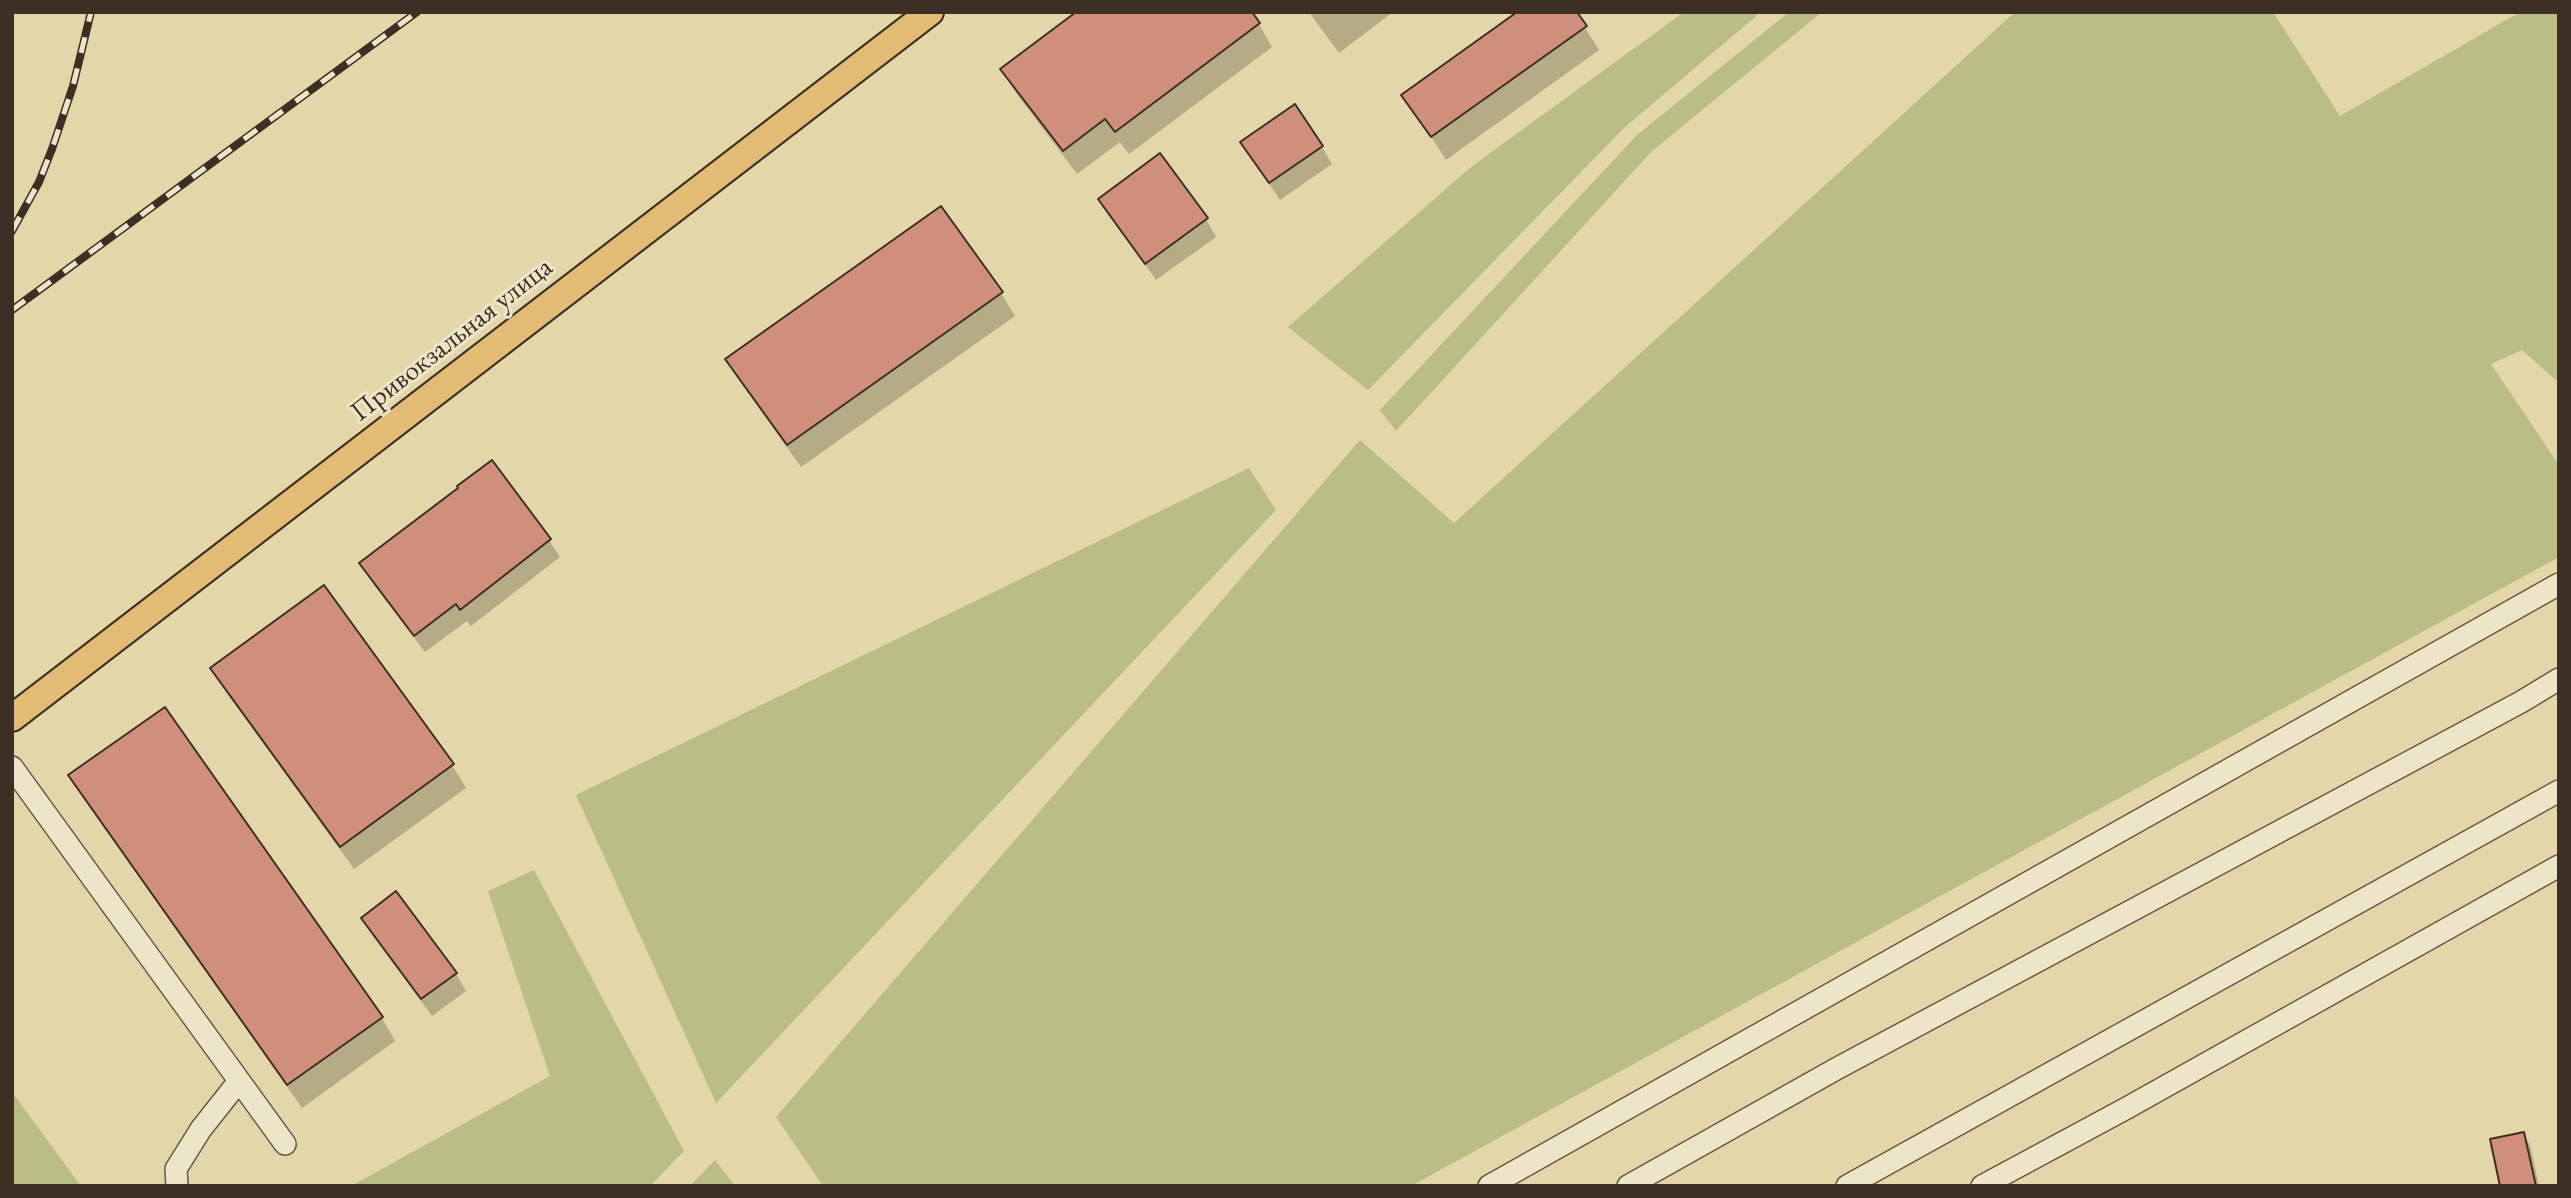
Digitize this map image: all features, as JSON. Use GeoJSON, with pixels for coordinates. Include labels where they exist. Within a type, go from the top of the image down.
{"type":"FeatureCollection","features":[{"type":"Feature","properties":{"kind":"main road","name":"Привокзальная улица"},"geometry":{"type":"LineString","coordinates":[[12,718],[930,12]]}},
{"type":"Feature","properties":{"kind":"lane"},"geometry":{"type":"LineString","coordinates":[[1489,1186],[2559,584]]}},
{"type":"Feature","properties":{"kind":"lane"},"geometry":{"type":"LineString","coordinates":[[1628,1186],[1836,1069],[2559,679]]}},
{"type":"Feature","properties":{"kind":"lane"},"geometry":{"type":"LineString","coordinates":[[12,767],[285,1144]]}},
{"type":"Feature","properties":{"kind":"lane"},"geometry":{"type":"LineString","coordinates":[[1847,1186],[2559,791]]}},
{"type":"Feature","properties":{"kind":"lane"},"geometry":{"type":"LineString","coordinates":[[1982,1186],[2559,866]]}},
{"type":"Feature","properties":{"kind":"lane"},"geometry":{"type":"LineString","coordinates":[[177,1186],[176,1169],[201,1129],[239,1081]]}},
{"type":"Feature","properties":{"kind":"green space"},"geometry":{"type":"Polygon","coordinates":[[[1684,12],[1761,12],[1625,127],[1368,390],[1288,327],[1471,167],[1684,12]]]}},
{"type":"Feature","properties":{"kind":"green space"},"geometry":{"type":"Polygon","coordinates":[[[1789,12],[1822,12],[1652,151],[1396,431],[1380,410],[1637,135],[1789,12]]]}},
{"type":"Feature","properties":{"kind":"green space"},"geometry":{"type":"Polygon","coordinates":[[[2015,12],[2273,12],[2340,116],[2520,12],[2559,12],[2559,383],[2522,350],[2491,364],[2559,465],[2559,557],[1411,1186],[823,1186],[776,1117],[1360,440],[1454,523],[2015,12]]]}},
{"type":"Feature","properties":{"kind":"green space"},"geometry":{"type":"Polygon","coordinates":[[[1249,468],[1276,510],[716,1103],[576,795],[1249,468]]]}},
{"type":"Feature","properties":{"kind":"green space"},"geometry":{"type":"Polygon","coordinates":[[[534,870],[684,1151],[650,1186],[351,1186],[550,1076],[488,891],[534,870]]]}},
{"type":"Feature","properties":{"kind":"green space"},"geometry":{"type":"Polygon","coordinates":[[[12,1092],[81,1186],[12,1186],[12,1092]]]}},
{"type":"Feature","properties":{"kind":"green space"},"geometry":{"type":"Polygon","coordinates":[[[715,1160],[735,1186],[690,1186],[715,1160]]]}},
{"type":"Feature","properties":{"kind":"building"},"geometry":{"type":"Polygon","coordinates":[[[1076,12],[1252,12],[1260,23],[1115,132],[1105,119],[1063,151],[1000,69],[1076,12]]]}},
{"type":"Feature","properties":{"kind":"building"},"geometry":{"type":"Polygon","coordinates":[[[1517,12],[1577,12],[1587,26],[1431,137],[1401,95],[1517,12]]]}},
{"type":"Feature","properties":{"kind":"building"},"geometry":{"type":"Polygon","coordinates":[[[1295,104],[1323,146],[1269,183],[1240,142],[1295,104]]]}},
{"type":"Feature","properties":{"kind":"building"},"geometry":{"type":"Polygon","coordinates":[[[1160,153],[1208,218],[1145,264],[1098,199],[1160,153]]]}},
{"type":"Feature","properties":{"kind":"building"},"geometry":{"type":"Polygon","coordinates":[[[941,206],[1003,292],[787,445],[725,359],[941,206]]]}},
{"type":"Feature","properties":{"kind":"building"},"geometry":{"type":"Polygon","coordinates":[[[492,460],[551,539],[460,610],[456,604],[414,636],[359,563],[492,460]]]}},
{"type":"Feature","properties":{"kind":"building"},"geometry":{"type":"Polygon","coordinates":[[[324,585],[454,764],[340,847],[210,668],[324,585]]]}},
{"type":"Feature","properties":{"kind":"building"},"geometry":{"type":"Polygon","coordinates":[[[165,707],[383,1017],[287,1085],[68,775],[165,707]]]}},
{"type":"Feature","properties":{"kind":"building"},"geometry":{"type":"Polygon","coordinates":[[[396,891],[457,973],[421,999],[361,918],[396,891]]]}},
{"type":"Feature","properties":{"kind":"building"},"geometry":{"type":"Polygon","coordinates":[[[2524,1132],[2536,1186],[2500,1186],[2490,1139],[2524,1132]]]}},
{"type":"Feature","properties":{"kind":"railway"},"geometry":{"type":"LineString","coordinates":[[12,231],[39,182],[52,149],[73,86],[91,12]]}},
{"type":"Feature","properties":{"kind":"railway"},"geometry":{"type":"LineString","coordinates":[[12,310],[417,12]]}}]}
